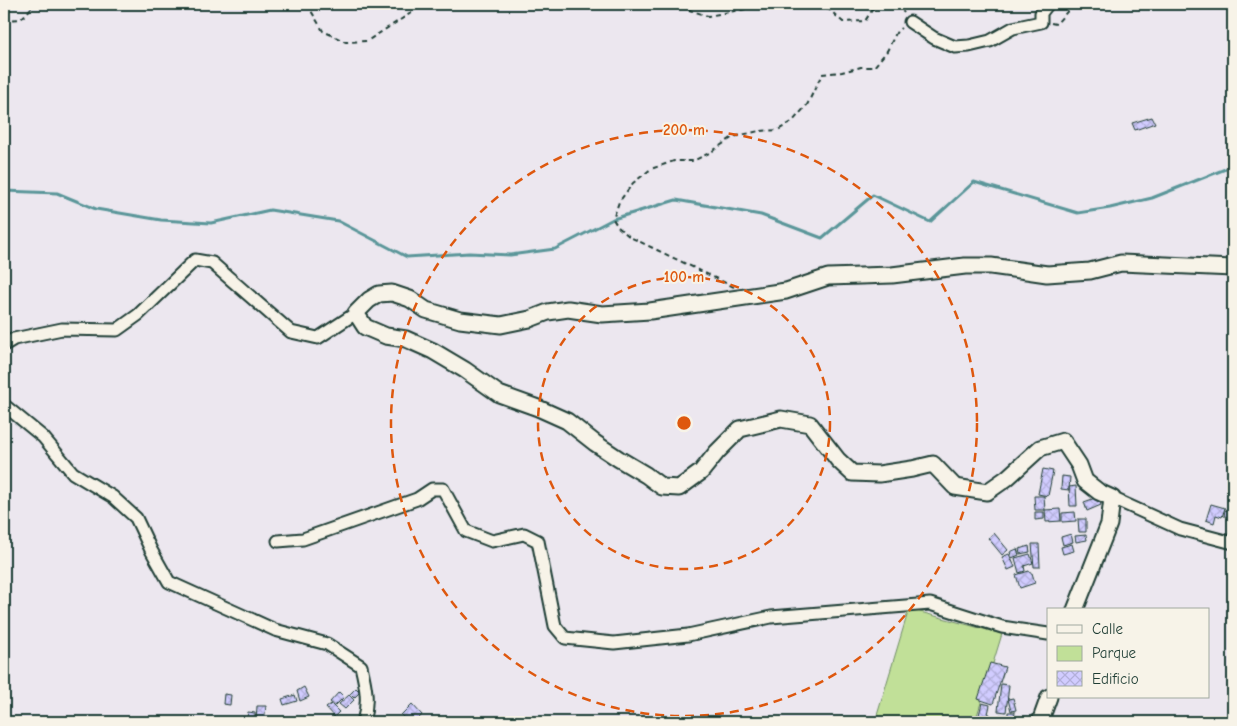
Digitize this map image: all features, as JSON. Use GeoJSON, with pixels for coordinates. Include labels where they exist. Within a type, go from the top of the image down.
{"type":"FeatureCollection","features":[{"type":"Feature","properties":{"kind":"street"},"geometry":{"type":"LineString","coordinates":[[910,22],[934,38],[955,47],[969,46],[990,41],[1013,28],[1041,22],[1041,13],[1048,4]]}},
{"type":"Feature","properties":{"kind":"street"},"geometry":{"type":"LineString","coordinates":[[4,345],[14,339],[62,329],[117,330],[138,315],[195,260],[212,263],[291,332],[318,338],[356,312],[369,300],[379,294],[392,293],[410,299],[426,310],[460,320],[500,325],[548,312],[568,309],[602,314],[650,312],[786,291],[828,277],[892,275],[965,266],[991,266],[1047,274],[1090,271],[1121,264],[1233,268]]}},
{"type":"Feature","properties":{"kind":"street"},"geometry":{"type":"LineString","coordinates":[[356,312],[365,327],[386,336],[406,338],[465,370],[499,394],[568,421],[595,443],[662,487],[679,488],[701,472],[717,452],[740,429],[781,418],[810,424],[838,460],[852,473],[879,474],[933,464],[955,488],[987,492],[1007,478],[1040,448],[1063,441],[1079,465],[1085,481],[1099,492],[1180,529],[1233,543]]}},
{"type":"Feature","properties":{"kind":"street"},"geometry":{"type":"LineString","coordinates":[[4,405],[43,437],[73,473],[113,497],[136,518],[169,582],[275,630],[327,644],[361,666],[366,686],[367,710],[363,722]]}},
{"type":"Feature","properties":{"kind":"street"},"geometry":{"type":"LineString","coordinates":[[278,541],[303,538],[417,499],[432,489],[443,489],[466,531],[492,541],[524,534],[538,541],[555,626],[565,638],[614,643],[688,636],[771,617],[930,604],[1002,627],[1047,634]]}},
{"type":"Feature","properties":{"kind":"street"},"geometry":{"type":"LineString","coordinates":[[1075,608],[1109,524],[1112,498]]}},
{"type":"Feature","properties":{"kind":"street"},"geometry":{"type":"LineString","coordinates":[[1040,722],[1049,698]]}},
{"type":"Feature","properties":{"kind":"path"},"geometry":{"type":"LineString","coordinates":[[4,20],[21,19],[35,4]]}},
{"type":"Feature","properties":{"kind":"path"},"geometry":{"type":"LineString","coordinates":[[307,4],[323,31],[346,42],[367,41],[411,13],[421,4]]}},
{"type":"Feature","properties":{"kind":"path"},"geometry":{"type":"LineString","coordinates":[[671,4],[708,16],[772,4]]}},
{"type":"Feature","properties":{"kind":"path"},"geometry":{"type":"LineString","coordinates":[[819,4],[823,4],[843,22],[865,21],[876,4]]}},
{"type":"Feature","properties":{"kind":"path"},"geometry":{"type":"LineString","coordinates":[[1041,22],[1056,24],[1074,4]]}},
{"type":"Feature","properties":{"kind":"path"},"geometry":{"type":"LineString","coordinates":[[736,288],[630,237],[618,227],[613,219],[620,202],[633,183],[651,169],[674,161],[693,161],[733,138],[759,131],[778,130],[792,122],[807,105],[822,74],[842,72],[861,67],[874,67],[887,51],[897,30],[910,22]]}},
{"type":"Feature","properties":{"kind":"green space"},"geometry":{"type":"Polygon","coordinates":[[[909,609],[1002,634],[975,722],[875,722],[909,609]]]}},
{"type":"Feature","properties":{"kind":"building"},"geometry":{"type":"Polygon","coordinates":[[[1152,117],[1155,123],[1135,130],[1132,123],[1152,117]]]}},
{"type":"Feature","properties":{"kind":"building"},"geometry":{"type":"Polygon","coordinates":[[[1043,469],[1053,471],[1048,496],[1038,494],[1043,469]]]}},
{"type":"Feature","properties":{"kind":"building"},"geometry":{"type":"Polygon","coordinates":[[[1062,476],[1070,477],[1069,490],[1061,489],[1062,476]]]}},
{"type":"Feature","properties":{"kind":"building"},"geometry":{"type":"Polygon","coordinates":[[[1076,486],[1077,506],[1070,506],[1069,487],[1076,486]]]}},
{"type":"Feature","properties":{"kind":"building"},"geometry":{"type":"Polygon","coordinates":[[[1034,496],[1044,496],[1045,510],[1035,510],[1034,496]]]}},
{"type":"Feature","properties":{"kind":"building"},"geometry":{"type":"Polygon","coordinates":[[[1098,497],[1101,505],[1087,511],[1084,502],[1098,497]]]}},
{"type":"Feature","properties":{"kind":"building"},"geometry":{"type":"Polygon","coordinates":[[[1211,504],[1225,508],[1222,517],[1216,515],[1214,523],[1206,520],[1211,504]]]}},
{"type":"Feature","properties":{"kind":"building"},"geometry":{"type":"Polygon","coordinates":[[[1060,509],[1061,521],[1046,522],[1045,510],[1060,509]]]}},
{"type":"Feature","properties":{"kind":"building"},"geometry":{"type":"Polygon","coordinates":[[[1225,510],[1233,512],[1233,518],[1224,516],[1225,510]]]}},
{"type":"Feature","properties":{"kind":"building"},"geometry":{"type":"Polygon","coordinates":[[[1035,512],[1044,512],[1044,519],[1035,520],[1035,512]]]}},
{"type":"Feature","properties":{"kind":"building"},"geometry":{"type":"Polygon","coordinates":[[[1075,512],[1076,521],[1062,522],[1062,513],[1075,512]]]}},
{"type":"Feature","properties":{"kind":"building"},"geometry":{"type":"Polygon","coordinates":[[[1078,519],[1086,519],[1086,532],[1079,532],[1078,519]]]}},
{"type":"Feature","properties":{"kind":"building"},"geometry":{"type":"Polygon","coordinates":[[[994,533],[1008,550],[1002,555],[988,538],[994,533]]]}},
{"type":"Feature","properties":{"kind":"building"},"geometry":{"type":"Polygon","coordinates":[[[1071,534],[1073,542],[1063,545],[1061,537],[1071,534]]]}},
{"type":"Feature","properties":{"kind":"building"},"geometry":{"type":"Polygon","coordinates":[[[1086,535],[1087,540],[1076,542],[1075,536],[1086,535]]]}},
{"type":"Feature","properties":{"kind":"building"},"geometry":{"type":"Polygon","coordinates":[[[1032,544],[1039,544],[1040,567],[1034,567],[1032,544]]]}},
{"type":"Feature","properties":{"kind":"building"},"geometry":{"type":"Polygon","coordinates":[[[1072,544],[1074,551],[1063,554],[1061,547],[1072,544]]]}},
{"type":"Feature","properties":{"kind":"building"},"geometry":{"type":"Polygon","coordinates":[[[1029,546],[1030,552],[1020,554],[1019,549],[1029,546]]]}},
{"type":"Feature","properties":{"kind":"building"},"geometry":{"type":"Polygon","coordinates":[[[1017,549],[1019,555],[1012,558],[1010,552],[1017,549]]]}},
{"type":"Feature","properties":{"kind":"building"},"geometry":{"type":"Polygon","coordinates":[[[1009,554],[1015,567],[1008,570],[1002,557],[1009,554]]]}},
{"type":"Feature","properties":{"kind":"building"},"geometry":{"type":"Polygon","coordinates":[[[1030,554],[1033,563],[1024,566],[1025,571],[1019,573],[1015,558],[1030,554]]]}},
{"type":"Feature","properties":{"kind":"building"},"geometry":{"type":"Polygon","coordinates":[[[1029,571],[1032,573],[1035,583],[1020,588],[1016,575],[1029,571]]]}},
{"type":"Feature","properties":{"kind":"building"},"geometry":{"type":"Polygon","coordinates":[[[990,663],[1005,667],[993,704],[978,699],[990,663]]]}},
{"type":"Feature","properties":{"kind":"building"},"geometry":{"type":"Polygon","coordinates":[[[1001,684],[1009,685],[1006,712],[998,711],[1001,684]]]}},
{"type":"Feature","properties":{"kind":"building"},"geometry":{"type":"Polygon","coordinates":[[[304,687],[309,697],[300,701],[297,691],[304,687]]]}},
{"type":"Feature","properties":{"kind":"building"},"geometry":{"type":"Polygon","coordinates":[[[356,688],[360,692],[354,698],[350,694],[356,688]]]}},
{"type":"Feature","properties":{"kind":"building"},"geometry":{"type":"Polygon","coordinates":[[[339,692],[344,697],[335,706],[330,702],[339,692]]]}},
{"type":"Feature","properties":{"kind":"building"},"geometry":{"type":"Polygon","coordinates":[[[224,694],[231,695],[230,705],[223,704],[224,694]]]}},
{"type":"Feature","properties":{"kind":"building"},"geometry":{"type":"Polygon","coordinates":[[[295,695],[297,701],[284,705],[282,699],[295,695]]]}},
{"type":"Feature","properties":{"kind":"building"},"geometry":{"type":"Polygon","coordinates":[[[349,695],[354,700],[345,709],[339,704],[349,695]]]}},
{"type":"Feature","properties":{"kind":"building"},"geometry":{"type":"Polygon","coordinates":[[[1013,698],[1016,710],[1011,711],[1008,699],[1013,698]]]}},
{"type":"Feature","properties":{"kind":"building"},"geometry":{"type":"Polygon","coordinates":[[[982,703],[990,705],[988,721],[978,719],[982,703]]]}},
{"type":"Feature","properties":{"kind":"building"},"geometry":{"type":"Polygon","coordinates":[[[331,704],[339,712],[334,717],[326,708],[331,704]]]}},
{"type":"Feature","properties":{"kind":"building"},"geometry":{"type":"Polygon","coordinates":[[[412,704],[422,715],[415,722],[408,722],[401,715],[412,704]]]}},
{"type":"Feature","properties":{"kind":"building"},"geometry":{"type":"Polygon","coordinates":[[[257,706],[266,706],[264,721],[256,721],[257,706]]]}},
{"type":"Feature","properties":{"kind":"building"},"geometry":{"type":"Polygon","coordinates":[[[248,712],[255,713],[255,718],[247,717],[248,712]]]}},
{"type":"Feature","properties":{"kind":"building"},"geometry":{"type":"Polygon","coordinates":[[[1008,712],[1015,712],[1014,722],[1000,722],[1000,715],[1008,716],[1008,712]]]}},
{"type":"Feature","properties":{"kind":"waterway"},"geometry":{"type":"LineString","coordinates":[[4,191],[57,193],[96,209],[161,220],[211,223],[270,210],[338,221],[407,257],[469,253],[510,255],[555,249],[613,219],[676,200],[761,215],[822,238],[873,195],[930,222],[974,182],[1078,213],[1152,198],[1233,166]]}}]}
